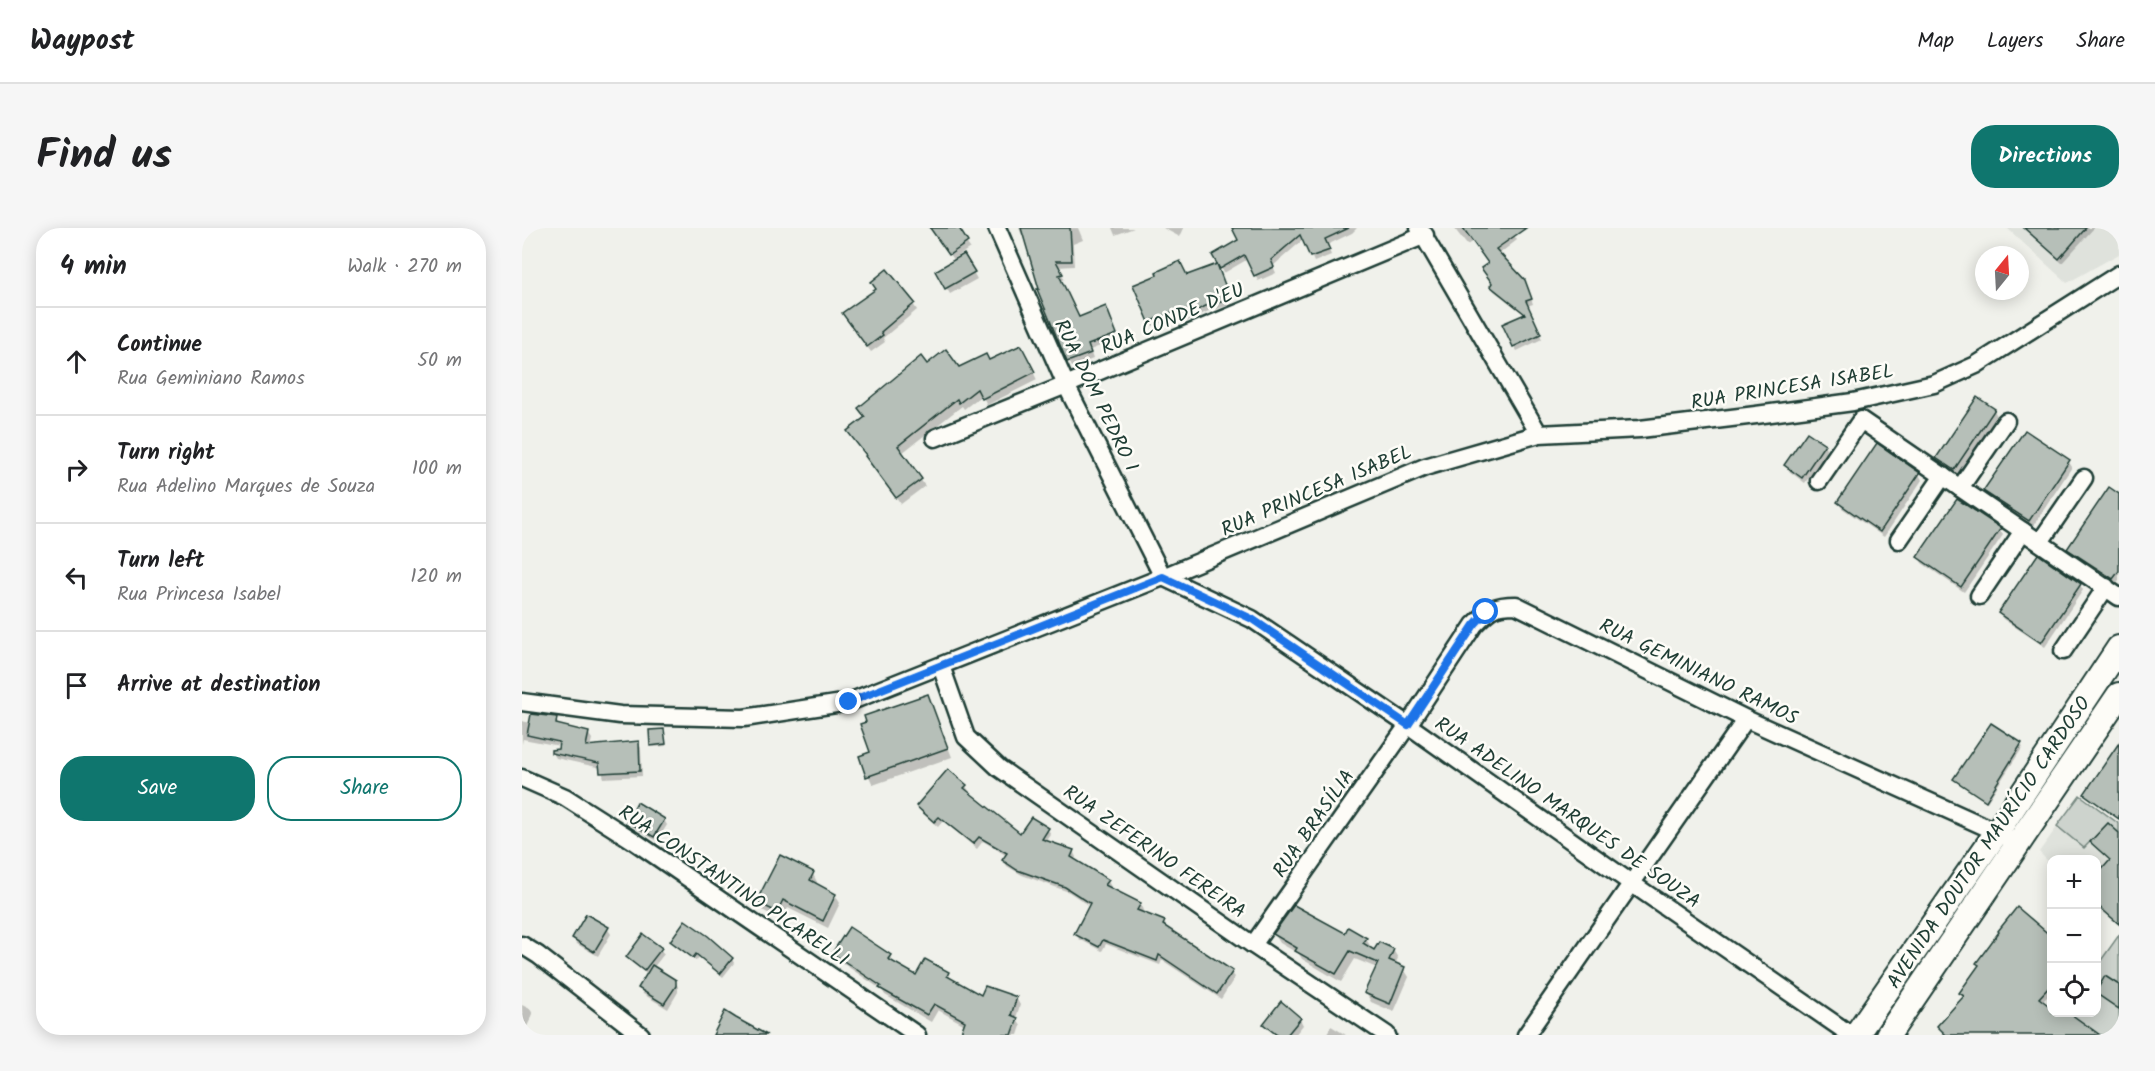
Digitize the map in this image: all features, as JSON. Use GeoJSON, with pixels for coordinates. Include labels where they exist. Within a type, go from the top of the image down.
{"type":"FeatureCollection","features":[{"type":"Feature","properties":{"kind":"street","name":"RUA DOM PEDRO I"},"geometry":{"type":"LineString","coordinates":[[997,228],[1066,386],[1163,577]]}},
{"type":"Feature","properties":{"kind":"street","name":"RUA CONDE D'EU"},"geometry":{"type":"LineString","coordinates":[[935,438],[1066,386],[1422,232]]}},
{"type":"Feature","properties":{"kind":"street"},"geometry":{"type":"LineString","coordinates":[[1422,232],[1539,434]]}},
{"type":"Feature","properties":{"kind":"street","name":"RUA PRINCESA ISABEL"},"geometry":{"type":"LineString","coordinates":[[522,702],[620,715],[744,718],[849,702],[1163,577],[1425,467],[1539,434],[1640,429],[1744,416],[1852,402],[1934,384],[1976,364],[2119,274]]}},
{"type":"Feature","properties":{"kind":"street"},"geometry":{"type":"LineString","coordinates":[[1819,481],[1861,420],[2112,592],[2063,651]]}},
{"type":"Feature","properties":{"kind":"street"},"geometry":{"type":"LineString","coordinates":[[1960,488],[2006,421]]}},
{"type":"Feature","properties":{"kind":"street"},"geometry":{"type":"LineString","coordinates":[[1899,540],[1943,476]]}},
{"type":"Feature","properties":{"kind":"street"},"geometry":{"type":"LineString","coordinates":[[2040,542],[2084,478]]}},
{"type":"Feature","properties":{"kind":"street"},"geometry":{"type":"LineString","coordinates":[[1979,596],[2023,531]]}},
{"type":"Feature","properties":{"kind":"street","name":"RUA ADELINO MARQUES DE SOUZA"},"geometry":{"type":"LineString","coordinates":[[1163,577],[1252,619],[1408,725],[1630,883],[1851,1035]]}},
{"type":"Feature","properties":{"kind":"street","name":"RUA GEMINIANO RAMOS"},"geometry":{"type":"LineString","coordinates":[[1408,725],[1474,625],[1486,612],[1499,605],[1516,605],[1746,719],[1997,832],[2018,845]]}},
{"type":"Feature","properties":{"kind":"street","name":"AVENIDA DOUTOR MAURÍCIO CARDOSO"},"geometry":{"type":"LineString","coordinates":[[1856,1035],[1997,832],[2119,648]]}},
{"type":"Feature","properties":{"kind":"street","name":"RUA ZEFERINO FEREIRA"},"geometry":{"type":"LineString","coordinates":[[941,666],[966,737],[999,768],[1253,945],[1387,1035]]}},
{"type":"Feature","properties":{"kind":"street"},"geometry":{"type":"LineString","coordinates":[[2095,685],[2117,698]]}},
{"type":"Feature","properties":{"kind":"street","name":"AVENIDA DOUTOR MAURÍCIO CARDOSO"},"geometry":{"type":"LineString","coordinates":[[1888,1035],[2117,698]]}},
{"type":"Feature","properties":{"kind":"street"},"geometry":{"type":"LineString","coordinates":[[1526,1035],[1746,719]]}},
{"type":"Feature","properties":{"kind":"street","name":"RUA BRASÍLIA"},"geometry":{"type":"LineString","coordinates":[[1253,945],[1408,725]]}},
{"type":"Feature","properties":{"kind":"street","name":"RUA CONSTANTINO PICARELLI"},"geometry":{"type":"LineString","coordinates":[[522,778],[565,797],[634,840],[917,1035]]}},
{"type":"Feature","properties":{"kind":"street"},"geometry":{"type":"LineString","coordinates":[[522,945],[641,1035]]}},
{"type":"Feature","properties":{"kind":"shaded area"},"geometry":{"type":"Polygon","coordinates":[[[2007,228],[2119,228],[2119,254],[2067,283],[2007,228]]]}},
{"type":"Feature","properties":{"kind":"shaded area"},"geometry":{"type":"Polygon","coordinates":[[[2080,795],[2119,824],[2119,924],[2101,908],[2101,855],[2047,855],[2047,860],[2039,852],[2080,795]]]}},
{"type":"Feature","properties":{"kind":"shaded area"},"geometry":{"type":"Polygon","coordinates":[[[2080,795],[2119,824],[2119,833],[2108,823],[2084,848],[2057,826],[2080,795]]]}},
{"type":"Feature","properties":{"kind":"shaded area"},"geometry":{"type":"Polygon","coordinates":[[[2119,935],[2119,1035],[2052,1035],[2063,1017],[2101,1017],[2101,960],[2119,935]]]}},
{"type":"Feature","properties":{"kind":"building"},"geometry":{"type":"Polygon","coordinates":[[[930,228],[959,228],[968,242],[949,255],[930,228]]]}},
{"type":"Feature","properties":{"kind":"building"},"geometry":{"type":"Polygon","coordinates":[[[1021,228],[1070,228],[1072,261],[1056,261],[1063,274],[1059,275],[1079,317],[1106,306],[1117,334],[1088,345],[1091,353],[1067,362],[1037,289],[1039,289],[1021,228]]]}},
{"type":"Feature","properties":{"kind":"building"},"geometry":{"type":"Polygon","coordinates":[[[1232,228],[1349,228],[1325,239],[1330,250],[1310,257],[1300,235],[1271,260],[1274,267],[1254,276],[1244,255],[1220,269],[1212,255],[1238,240],[1232,228]]]}},
{"type":"Feature","properties":{"kind":"building"},"geometry":{"type":"Polygon","coordinates":[[[1463,228],[1526,228],[1496,249],[1525,280],[1532,299],[1526,301],[1541,334],[1513,347],[1502,324],[1525,314],[1490,286],[1492,283],[1481,268],[1488,263],[1463,228]]]}},
{"type":"Feature","properties":{"kind":"building"},"geometry":{"type":"Polygon","coordinates":[[[2024,228],[2086,228],[2059,259],[2024,228]]]}},
{"type":"Feature","properties":{"kind":"building"},"geometry":{"type":"Polygon","coordinates":[[[964,254],[975,272],[945,289],[935,271],[964,254]]]}},
{"type":"Feature","properties":{"kind":"building"},"geometry":{"type":"Polygon","coordinates":[[[1180,261],[1187,275],[1217,264],[1230,298],[1212,303],[1179,319],[1175,311],[1149,322],[1133,285],[1157,275],[1156,272],[1180,261]]]}},
{"type":"Feature","properties":{"kind":"building"},"geometry":{"type":"Polygon","coordinates":[[[887,269],[915,303],[881,332],[883,335],[867,347],[842,313],[876,289],[871,282],[887,269]]]}},
{"type":"Feature","properties":{"kind":"building"},"geometry":{"type":"Polygon","coordinates":[[[1021,345],[1035,372],[982,399],[977,389],[959,403],[957,399],[898,446],[922,479],[896,498],[847,431],[865,417],[858,408],[921,356],[927,364],[946,349],[959,367],[986,354],[989,360],[1021,345]]]}},
{"type":"Feature","properties":{"kind":"building"},"geometry":{"type":"Polygon","coordinates":[[[1977,397],[1995,409],[1954,470],[1936,458],[1977,397]]]}},
{"type":"Feature","properties":{"kind":"building"},"geometry":{"type":"Polygon","coordinates":[[[2025,430],[2070,460],[2029,521],[1983,491],[2025,430]]]}},
{"type":"Feature","properties":{"kind":"building"},"geometry":{"type":"Polygon","coordinates":[[[1807,432],[1825,444],[1802,478],[1784,465],[1807,432]]]}},
{"type":"Feature","properties":{"kind":"building"},"geometry":{"type":"Polygon","coordinates":[[[1877,443],[1920,473],[1880,532],[1837,502],[1877,443]]]}},
{"type":"Feature","properties":{"kind":"building"},"geometry":{"type":"Polygon","coordinates":[[[2109,487],[2119,494],[2119,571],[2113,579],[2067,549],[2109,487]]]}},
{"type":"Feature","properties":{"kind":"building"},"geometry":{"type":"Polygon","coordinates":[[[1957,499],[2001,528],[1961,587],[1917,557],[1957,499]]]}},
{"type":"Feature","properties":{"kind":"building"},"geometry":{"type":"Polygon","coordinates":[[[2038,554],[2081,584],[2041,643],[1998,613],[2038,554]]]}},
{"type":"Feature","properties":{"kind":"building"},"geometry":{"type":"Polygon","coordinates":[[[928,694],[948,748],[866,777],[859,756],[870,752],[860,724],[866,722],[864,716],[928,694]]]}},
{"type":"Feature","properties":{"kind":"building"},"geometry":{"type":"Polygon","coordinates":[[[531,714],[557,717],[556,724],[589,732],[586,746],[639,741],[640,771],[600,773],[599,763],[551,753],[551,750],[558,749],[559,742],[527,735],[531,714]]]}},
{"type":"Feature","properties":{"kind":"building"},"geometry":{"type":"Polygon","coordinates":[[[1991,723],[2022,743],[1986,801],[1953,779],[1991,723]]]}},
{"type":"Feature","properties":{"kind":"building"},"geometry":{"type":"Polygon","coordinates":[[[664,729],[666,744],[650,746],[649,730],[664,729]]]}},
{"type":"Feature","properties":{"kind":"building"},"geometry":{"type":"Polygon","coordinates":[[[2119,743],[2119,819],[2084,794],[2119,743]]]}},
{"type":"Feature","properties":{"kind":"building"},"geometry":{"type":"Polygon","coordinates":[[[948,769],[967,785],[964,788],[1020,833],[1031,817],[1049,828],[1042,839],[1074,850],[1071,857],[1109,880],[1105,885],[1141,903],[1137,910],[1165,921],[1163,925],[1233,971],[1217,994],[1159,955],[1157,961],[1103,940],[1099,947],[1074,934],[1090,903],[1065,887],[1017,870],[1002,860],[1007,853],[979,837],[973,844],[939,817],[934,822],[916,806],[948,769]]]}},
{"type":"Feature","properties":{"kind":"building"},"geometry":{"type":"Polygon","coordinates":[[[637,802],[665,819],[654,837],[627,821],[637,802]]]}},
{"type":"Feature","properties":{"kind":"building"},"geometry":{"type":"Polygon","coordinates":[[[2108,823],[2119,833],[2119,924],[2101,908],[2101,870],[2110,860],[2090,842],[2108,823]]]}},
{"type":"Feature","properties":{"kind":"building"},"geometry":{"type":"Polygon","coordinates":[[[780,855],[814,872],[810,880],[836,894],[823,921],[783,900],[777,912],[756,902],[780,855]]]}},
{"type":"Feature","properties":{"kind":"building"},"geometry":{"type":"Polygon","coordinates":[[[1294,905],[1345,933],[1348,927],[1367,938],[1363,943],[1374,950],[1379,942],[1394,949],[1389,960],[1405,967],[1390,1004],[1364,993],[1378,963],[1350,951],[1336,974],[1295,951],[1297,948],[1273,934],[1294,905]]]}},
{"type":"Feature","properties":{"kind":"building"},"geometry":{"type":"Polygon","coordinates":[[[2017,907],[2047,933],[2047,989],[2039,998],[2047,1004],[2047,1017],[2075,1017],[2100,1035],[1946,1035],[1937,1026],[1964,996],[1959,993],[1979,965],[1976,963],[2017,907]]]}},
{"type":"Feature","properties":{"kind":"building"},"geometry":{"type":"Polygon","coordinates":[[[586,914],[609,927],[594,952],[572,938],[586,914]]]}},
{"type":"Feature","properties":{"kind":"building"},"geometry":{"type":"Polygon","coordinates":[[[685,920],[733,958],[720,974],[696,954],[693,958],[670,941],[685,920]]]}},
{"type":"Feature","properties":{"kind":"building"},"geometry":{"type":"Polygon","coordinates":[[[849,927],[891,955],[888,959],[916,975],[925,959],[949,972],[947,976],[981,995],[985,986],[1017,997],[1011,1015],[1018,1018],[1012,1035],[960,1035],[965,1021],[934,1004],[927,1015],[879,988],[881,986],[832,953],[849,927]]]}},
{"type":"Feature","properties":{"kind":"building"},"geometry":{"type":"Polygon","coordinates":[[[643,934],[662,948],[644,971],[626,957],[643,934]]]}},
{"type":"Feature","properties":{"kind":"building"},"geometry":{"type":"Polygon","coordinates":[[[652,965],[676,980],[676,986],[664,1004],[638,988],[652,965]]]}},
{"type":"Feature","properties":{"kind":"building"},"geometry":{"type":"Polygon","coordinates":[[[2105,976],[2119,985],[2119,1009],[2101,997],[2101,983],[2105,976]]]}},
{"type":"Feature","properties":{"kind":"building"},"geometry":{"type":"Polygon","coordinates":[[[1281,1001],[1301,1018],[1287,1035],[1277,1035],[1263,1024],[1281,1001]]]}},
{"type":"Feature","properties":{"kind":"building"},"geometry":{"type":"Polygon","coordinates":[[[725,1011],[736,1018],[767,1035],[713,1035],[725,1011]]]}},
{"type":"Feature","properties":{"kind":"route"},"geometry":{"type":"LineString","coordinates":[[849,702],[1163,577],[1252,619],[1408,725],[1474,625],[1486,612]]}}]}
